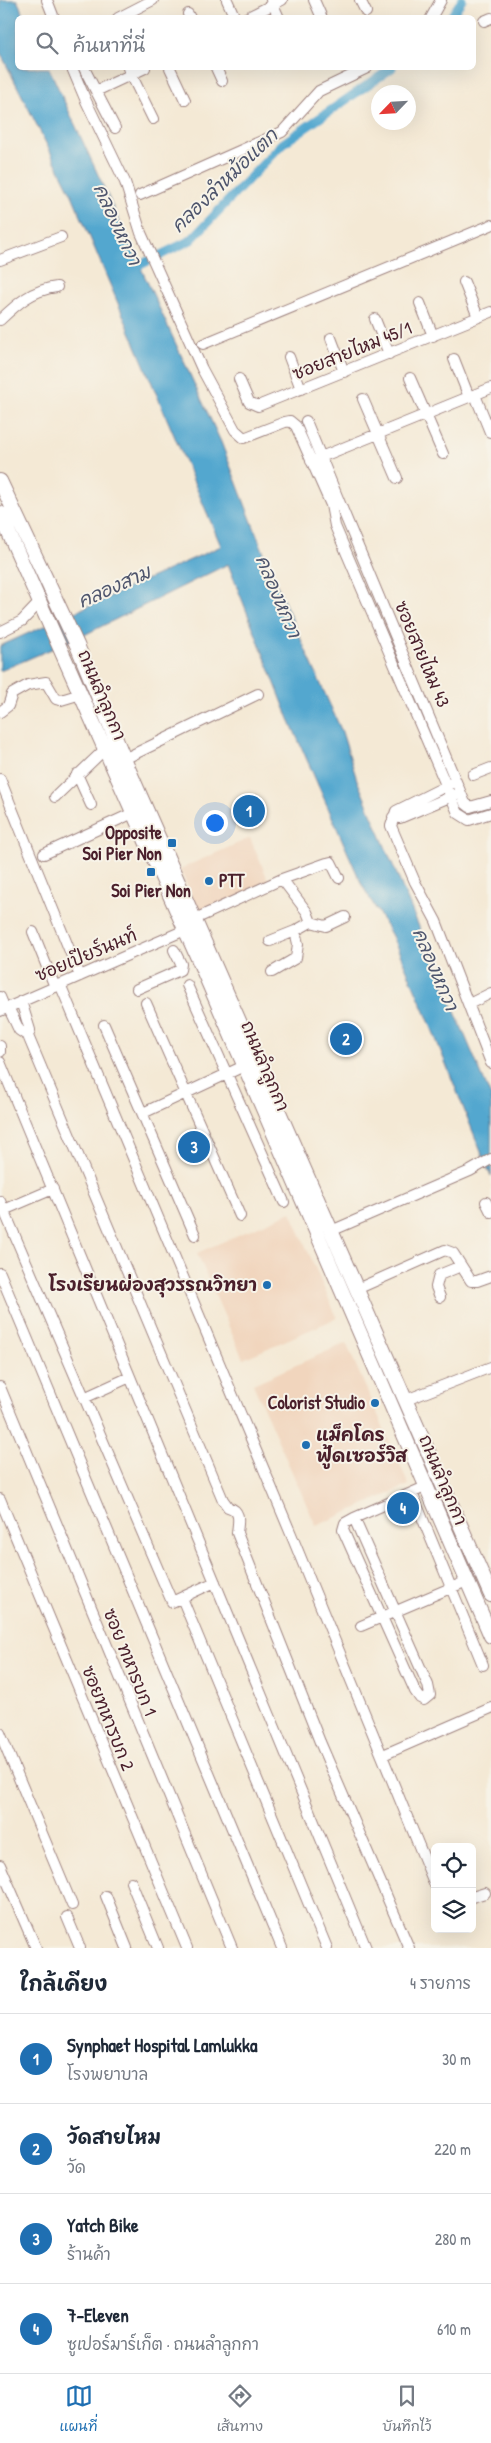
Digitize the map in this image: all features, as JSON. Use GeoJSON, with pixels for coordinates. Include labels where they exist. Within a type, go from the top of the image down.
{"type":"FeatureCollection","features":[{"type":"Feature","properties":{"kind":"main road","name":"ถนนลำลูกกา"},"geometry":{"type":"LineString","coordinates":[[0,481],[59,604],[124,759],[196,919],[419,1490],[467,1581],[491,1636]]}},
{"type":"Feature","properties":{"kind":"main road","name":"ถนนลำลูกกา"},"geometry":{"type":"LineString","coordinates":[[0,513],[63,651],[244,1066],[269,1105],[331,1231],[491,1595]]}},
{"type":"Feature","properties":{"kind":"street"},"geometry":{"type":"LineString","coordinates":[[47,0],[53,15]]}},
{"type":"Feature","properties":{"kind":"street"},"geometry":{"type":"LineString","coordinates":[[124,15],[152,0]]}},
{"type":"Feature","properties":{"kind":"street"},"geometry":{"type":"LineString","coordinates":[[227,0],[234,15]]}},
{"type":"Feature","properties":{"kind":"street"},"geometry":{"type":"LineString","coordinates":[[314,0],[321,15]]}},
{"type":"Feature","properties":{"kind":"street"},"geometry":{"type":"LineString","coordinates":[[360,0],[366,12]]}},
{"type":"Feature","properties":{"kind":"street"},"geometry":{"type":"LineString","coordinates":[[433,15],[441,0]]}},
{"type":"Feature","properties":{"kind":"street"},"geometry":{"type":"LineString","coordinates":[[251,15],[275,2],[278,15]]}},
{"type":"Feature","properties":{"kind":"street"},"geometry":{"type":"LineString","coordinates":[[73,70],[125,182],[142,233],[202,369],[238,435],[244,438],[290,421],[296,426],[311,460],[335,503]]}},
{"type":"Feature","properties":{"kind":"street"},"geometry":{"type":"LineString","coordinates":[[85,70],[115,128]]}},
{"type":"Feature","properties":{"kind":"street"},"geometry":{"type":"LineString","coordinates":[[171,70],[186,100]]}},
{"type":"Feature","properties":{"kind":"street"},"geometry":{"type":"LineString","coordinates":[[217,70],[222,81]]}},
{"type":"Feature","properties":{"kind":"street"},"geometry":{"type":"LineString","coordinates":[[140,195],[282,132],[319,91],[363,70]]}},
{"type":"Feature","properties":{"kind":"street"},"geometry":{"type":"LineString","coordinates":[[96,91],[129,71],[153,119]]}},
{"type":"Feature","properties":{"kind":"street"},"geometry":{"type":"LineString","coordinates":[[203,344],[491,225]]}},
{"type":"Feature","properties":{"kind":"street"},"geometry":{"type":"LineString","coordinates":[[0,260],[61,237]]}},
{"type":"Feature","properties":{"kind":"street"},"geometry":{"type":"LineString","coordinates":[[464,282],[478,318]]}},
{"type":"Feature","properties":{"kind":"street"},"geometry":{"type":"LineString","coordinates":[[0,320],[18,302],[34,292],[57,287]]}},
{"type":"Feature","properties":{"kind":"street"},"geometry":{"type":"LineString","coordinates":[[420,303],[433,336]]}},
{"type":"Feature","properties":{"kind":"street","name":"ซอยสายไหม 45/1"},"geometry":{"type":"LineString","coordinates":[[240,379],[249,402],[253,406],[258,406],[491,312]]}},
{"type":"Feature","properties":{"kind":"street"},"geometry":{"type":"LineString","coordinates":[[375,319],[389,354]]}},
{"type":"Feature","properties":{"kind":"street"},"geometry":{"type":"LineString","coordinates":[[331,338],[344,372]]}},
{"type":"Feature","properties":{"kind":"street"},"geometry":{"type":"LineString","coordinates":[[289,358],[301,389]]}},
{"type":"Feature","properties":{"kind":"street"},"geometry":{"type":"LineString","coordinates":[[454,359],[490,432]]}},
{"type":"Feature","properties":{"kind":"street"},"geometry":{"type":"LineString","coordinates":[[410,378],[443,454]]}},
{"type":"Feature","properties":{"kind":"street"},"geometry":{"type":"LineString","coordinates":[[311,460],[491,388]]}},
{"type":"Feature","properties":{"kind":"street"},"geometry":{"type":"LineString","coordinates":[[363,400],[397,478]]}},
{"type":"Feature","properties":{"kind":"street"},"geometry":{"type":"LineString","coordinates":[[306,421],[322,456],[335,503],[335,526],[456,795],[458,813],[469,820],[491,813]]}},
{"type":"Feature","properties":{"kind":"street"},"geometry":{"type":"LineString","coordinates":[[0,632],[22,621],[42,605]]}},
{"type":"Feature","properties":{"kind":"street"},"geometry":{"type":"LineString","coordinates":[[0,712],[8,706],[12,694],[28,684],[40,681],[46,682],[56,699],[61,700],[81,694]]}},
{"type":"Feature","properties":{"kind":"street"},"geometry":{"type":"LineString","coordinates":[[124,759],[258,694]]}},
{"type":"Feature","properties":{"kind":"street"},"geometry":{"type":"LineString","coordinates":[[55,797],[105,749]]}},
{"type":"Feature","properties":{"kind":"street"},"geometry":{"type":"LineString","coordinates":[[473,775],[491,768]]}},
{"type":"Feature","properties":{"kind":"street"},"geometry":{"type":"LineString","coordinates":[[77,774],[91,805]]}},
{"type":"Feature","properties":{"kind":"street"},"geometry":{"type":"LineString","coordinates":[[0,779],[80,976]]}},
{"type":"Feature","properties":{"kind":"street"},"geometry":{"type":"LineString","coordinates":[[451,784],[396,811],[393,817],[392,832],[436,921],[491,1061]]}},
{"type":"Feature","properties":{"kind":"street"},"geometry":{"type":"LineString","coordinates":[[456,795],[470,807],[491,801]]}},
{"type":"Feature","properties":{"kind":"street"},"geometry":{"type":"LineString","coordinates":[[393,817],[400,818],[456,795]]}},
{"type":"Feature","properties":{"kind":"street"},"geometry":{"type":"LineString","coordinates":[[44,854],[133,812]]}},
{"type":"Feature","properties":{"kind":"street"},"geometry":{"type":"LineString","coordinates":[[196,919],[282,879],[331,862],[339,878]]}},
{"type":"Feature","properties":{"kind":"street"},"geometry":{"type":"LineString","coordinates":[[282,879],[307,912],[311,922]]}},
{"type":"Feature","properties":{"kind":"street"},"geometry":{"type":"LineString","coordinates":[[270,941],[311,922],[326,926],[345,917]]}},
{"type":"Feature","properties":{"kind":"street","name":"ซอยเปียร์นนท์"},"geometry":{"type":"LineString","coordinates":[[4,1009],[185,930]]}},
{"type":"Feature","properties":{"kind":"street"},"geometry":{"type":"LineString","coordinates":[[272,972],[296,958],[298,944],[295,931]]}},
{"type":"Feature","properties":{"kind":"street"},"geometry":{"type":"LineString","coordinates":[[33,932],[58,985],[383,1755],[431,1875]]}},
{"type":"Feature","properties":{"kind":"street"},"geometry":{"type":"LineString","coordinates":[[137,989],[177,972],[182,967],[174,950]]}},
{"type":"Feature","properties":{"kind":"street"},"geometry":{"type":"LineString","coordinates":[[181,964],[197,956]]}},
{"type":"Feature","properties":{"kind":"street"},"geometry":{"type":"LineString","coordinates":[[187,985],[284,1202]]}},
{"type":"Feature","properties":{"kind":"street"},"geometry":{"type":"LineString","coordinates":[[470,1004],[491,993]]}},
{"type":"Feature","properties":{"kind":"street"},"geometry":{"type":"LineString","coordinates":[[0,997],[4,1009],[19,1030],[28,1036],[224,1500],[228,1507],[234,1509],[238,1514],[237,1533],[320,1742],[409,1948]]}},
{"type":"Feature","properties":{"kind":"street"},"geometry":{"type":"LineString","coordinates":[[21,1001],[30,1030],[28,1036]]}},
{"type":"Feature","properties":{"kind":"street"},"geometry":{"type":"LineString","coordinates":[[146,1003],[240,1216]]}},
{"type":"Feature","properties":{"kind":"street"},"geometry":{"type":"LineString","coordinates":[[104,1025],[194,1236]]}},
{"type":"Feature","properties":{"kind":"street"},"geometry":{"type":"LineString","coordinates":[[0,1046],[0,1052]]}},
{"type":"Feature","properties":{"kind":"street"},"geometry":{"type":"LineString","coordinates":[[0,1062],[366,1948]]}},
{"type":"Feature","properties":{"kind":"street"},"geometry":{"type":"LineString","coordinates":[[143,1113],[244,1066]]}},
{"type":"Feature","properties":{"kind":"street"},"geometry":{"type":"LineString","coordinates":[[331,1231],[470,1171],[491,1159]]}},
{"type":"Feature","properties":{"kind":"street"},"geometry":{"type":"LineString","coordinates":[[52,1189],[2,1206],[172,1602],[215,1582]]}},
{"type":"Feature","properties":{"kind":"street"},"geometry":{"type":"LineString","coordinates":[[486,1202],[491,1212]]}},
{"type":"Feature","properties":{"kind":"street"},"geometry":{"type":"LineString","coordinates":[[357,1289],[445,1250],[454,1253],[460,1266],[471,1280],[477,1281],[491,1276]]}},
{"type":"Feature","properties":{"kind":"street"},"geometry":{"type":"LineString","coordinates":[[440,1297],[436,1287],[439,1275],[460,1266]]}},
{"type":"Feature","properties":{"kind":"street"},"geometry":{"type":"LineString","coordinates":[[0,1273],[282,1948]]}},
{"type":"Feature","properties":{"kind":"street"},"geometry":{"type":"LineString","coordinates":[[406,1400],[491,1368]]}},
{"type":"Feature","properties":{"kind":"street"},"geometry":{"type":"LineString","coordinates":[[84,1398],[130,1377]]}},
{"type":"Feature","properties":{"kind":"street","name":"ซอย ทหารบก 1"},"geometry":{"type":"LineString","coordinates":[[0,1387],[232,1948]]}},
{"type":"Feature","properties":{"kind":"street"},"geometry":{"type":"LineString","coordinates":[[354,1518],[396,1611],[430,1695],[424,1700],[420,1698],[415,1691],[343,1530],[345,1523],[354,1518],[419,1490],[450,1588],[484,1665]]}},
{"type":"Feature","properties":{"kind":"street","name":"ซอยทหารบก 2"},"geometry":{"type":"LineString","coordinates":[[0,1499],[187,1948]]}},
{"type":"Feature","properties":{"kind":"street"},"geometry":{"type":"LineString","coordinates":[[362,1572],[376,1566]]}},
{"type":"Feature","properties":{"kind":"street"},"geometry":{"type":"LineString","coordinates":[[361,1626],[467,1581]]}},
{"type":"Feature","properties":{"kind":"street"},"geometry":{"type":"LineString","coordinates":[[182,1598],[327,1948]]}},
{"type":"Feature","properties":{"kind":"street"},"geometry":{"type":"LineString","coordinates":[[404,1667],[417,1662]]}},
{"type":"Feature","properties":{"kind":"street"},"geometry":{"type":"LineString","coordinates":[[383,1755],[491,1708]]}},
{"type":"Feature","properties":{"kind":"street"},"geometry":{"type":"LineString","coordinates":[[0,1733],[72,1905]]}},
{"type":"Feature","properties":{"kind":"street"},"geometry":{"type":"LineString","coordinates":[[0,1865],[36,1948]]}},
{"type":"Feature","properties":{"kind":"street"},"geometry":{"type":"LineString","coordinates":[[131,1882],[158,1948]]}},
{"type":"Feature","properties":{"kind":"street"},"geometry":{"type":"LineString","coordinates":[[476,1896],[486,1893]]}},
{"type":"Feature","properties":{"kind":"street"},"geometry":{"type":"LineString","coordinates":[[106,1896],[127,1948]]}},
{"type":"Feature","properties":{"kind":"street"},"geometry":{"type":"LineString","coordinates":[[67,1917],[80,1948]]}},
{"type":"Feature","properties":{"kind":"shaded area"},"geometry":{"type":"Polygon","coordinates":[[[250,838],[269,882],[199,914],[180,869],[250,838]]]}},
{"type":"Feature","properties":{"kind":"shaded area","name":"โรงเรียนผ่องสุวรรณวิทยา"},"geometry":{"type":"Polygon","coordinates":[[[291,1212],[337,1318],[243,1359],[197,1253],[291,1212]]]}},
{"type":"Feature","properties":{"kind":"shaded area"},"geometry":{"type":"Polygon","coordinates":[[[346,1343],[409,1485],[316,1526],[253,1384],[346,1343]]]}},
{"type":"Feature","properties":{"kind":"water","name":"คลองหกวา"},"geometry":{"type":"Polygon","coordinates":[[[0,0],[17,0],[24,15],[15,15],[15,70],[50,70],[221,442],[272,574],[342,732],[357,780],[491,1097],[491,1177],[426,1014],[392,936],[362,885],[289,719],[228,564],[82,636],[0,671],[0,646],[221,546],[72,195],[0,52],[0,0]]]}},
{"type":"Feature","properties":{"kind":"waterway","name":"คลองลำหม้อแตก"},"geometry":{"type":"LineString","coordinates":[[452,15],[462,0]]}},
{"type":"Feature","properties":{"kind":"waterway","name":"คลองลำหม้อแตก"},"geometry":{"type":"LineString","coordinates":[[130,270],[191,240],[282,144],[389,70]]}},
{"type":"Feature","properties":{"kind":"place","name":"Synphaet Hospital Lamlukka"},"geometry":{"type":"Point","coordinates":[249,811]}},
{"type":"Feature","properties":{"kind":"place","name":"Opposite Soi Pier Non"},"geometry":{"type":"Point","coordinates":[172,843]}},
{"type":"Feature","properties":{"kind":"place","name":"Soi Pier Non"},"geometry":{"type":"Point","coordinates":[151,872]}},
{"type":"Feature","properties":{"kind":"place","name":"PTT"},"geometry":{"type":"Point","coordinates":[209,881]}},
{"type":"Feature","properties":{"kind":"place","name":"วัดสายไหม"},"geometry":{"type":"Point","coordinates":[346,1039]}},
{"type":"Feature","properties":{"kind":"place","name":"Yatch Bike"},"geometry":{"type":"Point","coordinates":[194,1147]}},
{"type":"Feature","properties":{"kind":"place","name":"โรงเรียนผ่องสุวรรณวิทยา"},"geometry":{"type":"Point","coordinates":[267,1285]}},
{"type":"Feature","properties":{"kind":"place","name":"Colorist Studio"},"geometry":{"type":"Point","coordinates":[375,1403]}},
{"type":"Feature","properties":{"kind":"place","name":"แม็คโคร ฟู้ดเซอร์วิส"},"geometry":{"type":"Point","coordinates":[306,1445]}},
{"type":"Feature","properties":{"kind":"place","name":"7-Eleven"},"geometry":{"type":"Point","coordinates":[403,1508]}},
{"type":"Feature","properties":{"kind":"water label","name":"คลองสาม"},"geometry":{"type":"Point","coordinates":[114,586]}}]}
